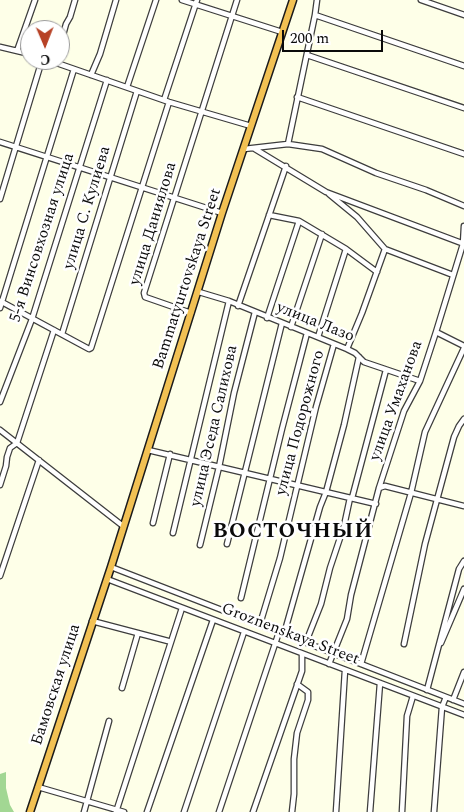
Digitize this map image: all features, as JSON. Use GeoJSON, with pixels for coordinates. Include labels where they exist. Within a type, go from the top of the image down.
{"type":"FeatureCollection","features":[{"type":"Feature","properties":{"kind":"highway","name":"Bammatyurtovskaya Street"},"geometry":{"type":"LineString","coordinates":[[111,567],[199,292],[222,213],[293,0]]}},
{"type":"Feature","properties":{"kind":"highway","name":"Бамовская улица"},"geometry":{"type":"LineString","coordinates":[[30,812],[111,567]]}},
{"type":"Feature","properties":{"kind":"street"},"geometry":{"type":"LineString","coordinates":[[17,51],[35,0]]}},
{"type":"Feature","properties":{"kind":"street"},"geometry":{"type":"LineString","coordinates":[[68,20],[75,0]]}},
{"type":"Feature","properties":{"kind":"street"},"geometry":{"type":"LineString","coordinates":[[92,75],[116,0]]}},
{"type":"Feature","properties":{"kind":"street"},"geometry":{"type":"LineString","coordinates":[[127,87],[156,0]]}},
{"type":"Feature","properties":{"kind":"street"},"geometry":{"type":"LineString","coordinates":[[182,0],[197,2],[232,16],[282,32]]}},
{"type":"Feature","properties":{"kind":"street","name":"улица Даниялова"},"geometry":{"type":"LineString","coordinates":[[192,313],[145,297],[144,294],[237,0]]}},
{"type":"Feature","properties":{"kind":"street"},"geometry":{"type":"LineString","coordinates":[[288,144],[317,0]]}},
{"type":"Feature","properties":{"kind":"street"},"geometry":{"type":"LineString","coordinates":[[421,0],[464,14]]}},
{"type":"Feature","properties":{"kind":"street"},"geometry":{"type":"LineString","coordinates":[[1,302],[89,349],[91,348],[143,188],[166,101],[197,2]]}},
{"type":"Feature","properties":{"kind":"street"},"geometry":{"type":"LineString","coordinates":[[315,15],[464,66]]}},
{"type":"Feature","properties":{"kind":"street"},"geometry":{"type":"LineString","coordinates":[[0,47],[20,52]]}},
{"type":"Feature","properties":{"kind":"street"},"geometry":{"type":"LineString","coordinates":[[307,55],[464,108]]}},
{"type":"Feature","properties":{"kind":"street"},"geometry":{"type":"LineString","coordinates":[[70,67],[166,101],[251,126]]}},
{"type":"Feature","properties":{"kind":"street"},"geometry":{"type":"LineString","coordinates":[[0,308],[74,69]]}},
{"type":"Feature","properties":{"kind":"street"},"geometry":{"type":"LineString","coordinates":[[0,199],[39,70]]}},
{"type":"Feature","properties":{"kind":"street","name":"5-я Винсовхозная улица"},"geometry":{"type":"LineString","coordinates":[[0,402],[32,318],[107,80]]}},
{"type":"Feature","properties":{"kind":"street","name":"улица С. Кулиева"},"geometry":{"type":"LineString","coordinates":[[62,334],[138,91]]}},
{"type":"Feature","properties":{"kind":"street"},"geometry":{"type":"LineString","coordinates":[[297,97],[464,154]]}},
{"type":"Feature","properties":{"kind":"street"},"geometry":{"type":"LineString","coordinates":[[0,142],[222,213]]}},
{"type":"Feature","properties":{"kind":"street"},"geometry":{"type":"LineString","coordinates":[[244,150],[288,144],[322,148],[376,173],[426,190],[464,206]]}},
{"type":"Feature","properties":{"kind":"street"},"geometry":{"type":"LineString","coordinates":[[254,149],[286,166],[326,192],[357,218],[385,248],[453,275]]}},
{"type":"Feature","properties":{"kind":"street"},"geometry":{"type":"LineString","coordinates":[[238,306],[286,166]]}},
{"type":"Feature","properties":{"kind":"street"},"geometry":{"type":"LineString","coordinates":[[326,192],[463,244]]}},
{"type":"Feature","properties":{"kind":"street"},"geometry":{"type":"LineString","coordinates":[[270,213],[299,221],[346,249],[377,272]]}},
{"type":"Feature","properties":{"kind":"street"},"geometry":{"type":"LineString","coordinates":[[268,318],[299,221]]}},
{"type":"Feature","properties":{"kind":"street","name":"улица Умаханова"},"geometry":{"type":"LineString","coordinates":[[329,664],[347,619],[351,595],[379,488],[404,411],[420,380],[436,332],[463,244],[464,226]]}},
{"type":"Feature","properties":{"kind":"street"},"geometry":{"type":"LineString","coordinates":[[291,327],[322,234]]}},
{"type":"Feature","properties":{"kind":"street"},"geometry":{"type":"LineString","coordinates":[[347,349],[385,248]]}},
{"type":"Feature","properties":{"kind":"street"},"geometry":{"type":"LineString","coordinates":[[318,337],[346,249]]}},
{"type":"Feature","properties":{"kind":"street","name":"улица Лазо"},"geometry":{"type":"LineString","coordinates":[[199,292],[347,349],[355,353],[364,362],[420,380]]}},
{"type":"Feature","properties":{"kind":"street"},"geometry":{"type":"LineString","coordinates":[[173,533],[229,302]]}},
{"type":"Feature","properties":{"kind":"street","name":"улица Эседа Салихова"},"geometry":{"type":"LineString","coordinates":[[200,545],[219,467],[234,393],[255,312]]}},
{"type":"Feature","properties":{"kind":"street"},"geometry":{"type":"LineString","coordinates":[[227,544],[282,323]]}},
{"type":"Feature","properties":{"kind":"street"},"geometry":{"type":"LineString","coordinates":[[0,485],[10,448],[17,443],[54,330]]}},
{"type":"Feature","properties":{"kind":"street"},"geometry":{"type":"LineString","coordinates":[[361,664],[411,493],[425,432],[464,347],[436,332]]}},
{"type":"Feature","properties":{"kind":"street"},"geometry":{"type":"LineString","coordinates":[[241,598],[307,333]]}},
{"type":"Feature","properties":{"kind":"street","name":"улица Подорожного"},"geometry":{"type":"LineString","coordinates":[[260,624],[280,558],[334,344]]}},
{"type":"Feature","properties":{"kind":"street"},"geometry":{"type":"LineString","coordinates":[[219,812],[275,643],[281,633],[326,492],[344,425],[359,357]]}},
{"type":"Feature","properties":{"kind":"street"},"geometry":{"type":"LineString","coordinates":[[306,642],[344,526],[386,370]]}},
{"type":"Feature","properties":{"kind":"street"},"geometry":{"type":"LineString","coordinates":[[404,644],[425,544],[437,499],[454,437],[458,426],[464,419]]}},
{"type":"Feature","properties":{"kind":"street"},"geometry":{"type":"LineString","coordinates":[[0,430],[124,526]]}},
{"type":"Feature","properties":{"kind":"street"},"geometry":{"type":"LineString","coordinates":[[148,450],[376,504]]}},
{"type":"Feature","properties":{"kind":"street"},"geometry":{"type":"LineString","coordinates":[[153,523],[170,454]]}},
{"type":"Feature","properties":{"kind":"street"},"geometry":{"type":"LineString","coordinates":[[0,576],[40,460]]}},
{"type":"Feature","properties":{"kind":"street"},"geometry":{"type":"LineString","coordinates":[[383,476],[391,488]]}},
{"type":"Feature","properties":{"kind":"street"},"geometry":{"type":"LineString","coordinates":[[379,488],[385,486],[464,506]]}},
{"type":"Feature","properties":{"kind":"street"},"geometry":{"type":"LineString","coordinates":[[436,658],[459,568],[464,561]]}},
{"type":"Feature","properties":{"kind":"street","name":"Groznenskaya Street"},"geometry":{"type":"LineString","coordinates":[[111,567],[464,704]]}},
{"type":"Feature","properties":{"kind":"street","name":"Groznenskaya Street"},"geometry":{"type":"LineString","coordinates":[[107,579],[464,715]]}},
{"type":"Feature","properties":{"kind":"street"},"geometry":{"type":"LineString","coordinates":[[426,690],[450,619],[464,589]]}},
{"type":"Feature","properties":{"kind":"street"},"geometry":{"type":"LineString","coordinates":[[116,811],[182,608]]}},
{"type":"Feature","properties":{"kind":"street"},"geometry":{"type":"LineString","coordinates":[[147,812],[213,620]]}},
{"type":"Feature","properties":{"kind":"street"},"geometry":{"type":"LineString","coordinates":[[92,621],[168,641]]}},
{"type":"Feature","properties":{"kind":"street"},"geometry":{"type":"LineString","coordinates":[[184,812],[244,632]]}},
{"type":"Feature","properties":{"kind":"street"},"geometry":{"type":"LineString","coordinates":[[122,688],[138,633]]}},
{"type":"Feature","properties":{"kind":"street"},"geometry":{"type":"LineString","coordinates":[[253,812],[302,671],[302,654]]}},
{"type":"Feature","properties":{"kind":"street"},"geometry":{"type":"LineString","coordinates":[[336,812],[346,670]]}},
{"type":"Feature","properties":{"kind":"street"},"geometry":{"type":"LineString","coordinates":[[453,700],[464,672]]}},
{"type":"Feature","properties":{"kind":"street"},"geometry":{"type":"LineString","coordinates":[[370,812],[380,683]]}},
{"type":"Feature","properties":{"kind":"street"},"geometry":{"type":"LineString","coordinates":[[292,812],[297,733],[308,700],[308,692],[297,684]]}},
{"type":"Feature","properties":{"kind":"street"},"geometry":{"type":"LineString","coordinates":[[402,812],[408,716],[413,696]]}},
{"type":"Feature","properties":{"kind":"street"},"geometry":{"type":"LineString","coordinates":[[434,812],[442,707],[446,697]]}},
{"type":"Feature","properties":{"kind":"street"},"geometry":{"type":"LineString","coordinates":[[84,812],[110,721]]}},
{"type":"Feature","properties":{"kind":"street"},"geometry":{"type":"LineString","coordinates":[[38,787],[124,812]]}},
{"type":"Feature","properties":{"kind":"green space"},"geometry":{"type":"Polygon","coordinates":[[[6,772],[6,788],[10,805],[14,812],[0,812],[0,774],[6,772]]]}},
{"type":"Feature","properties":{"kind":"district","name":"ВОСТОЧНЫЙ"},"geometry":{"type":"Point","coordinates":[293,533]}}]}
